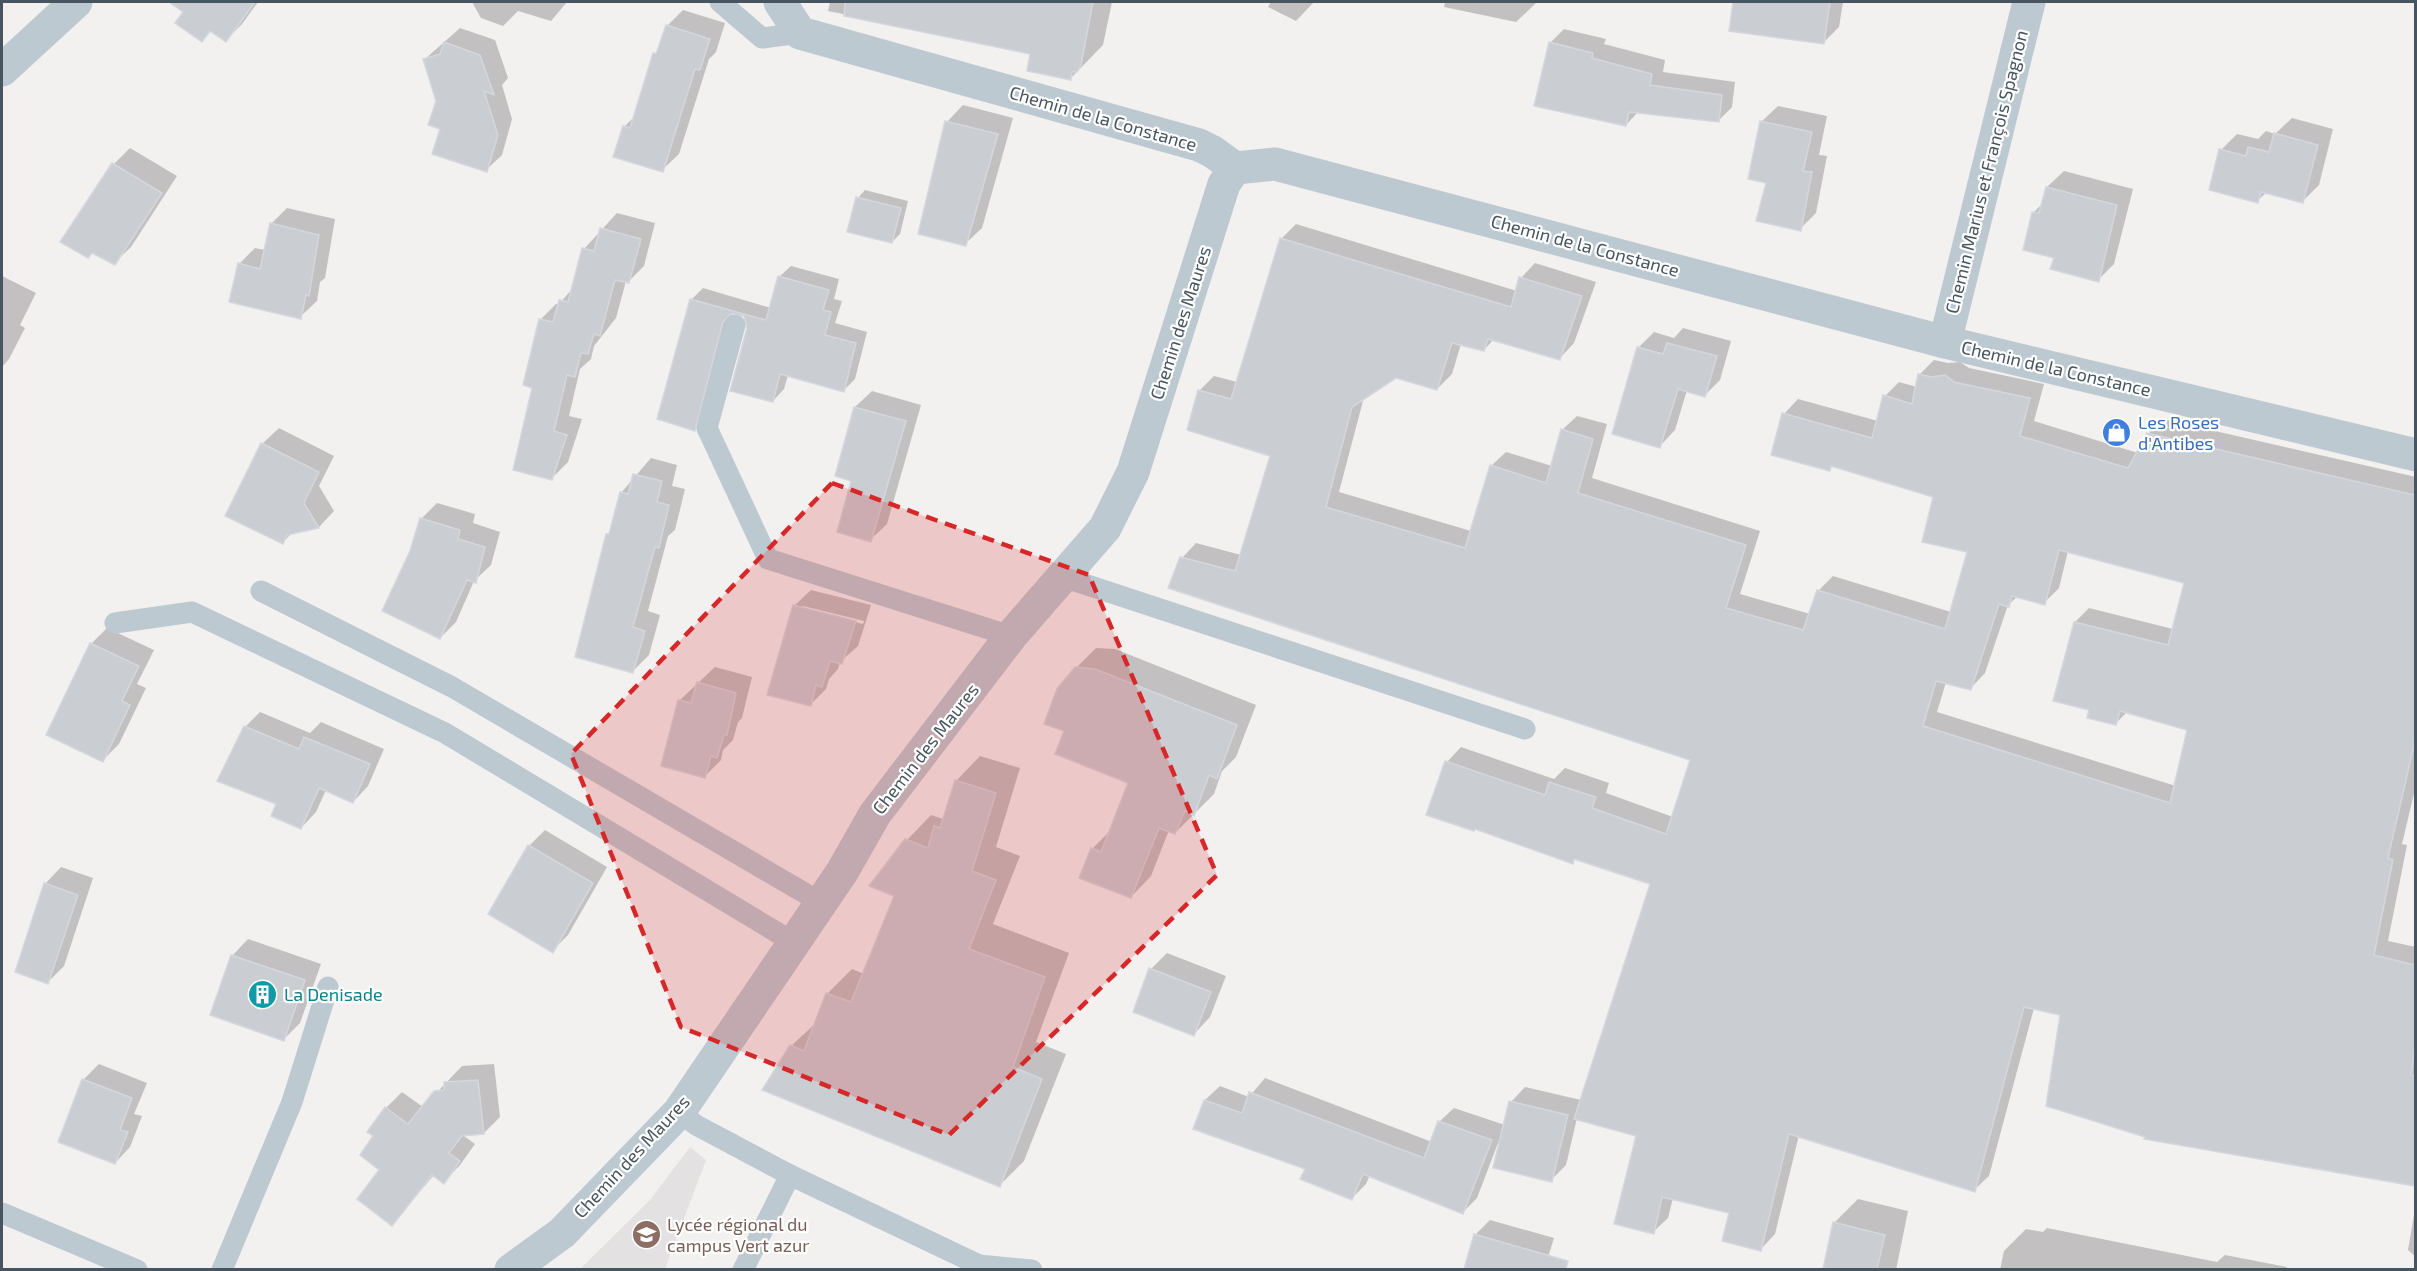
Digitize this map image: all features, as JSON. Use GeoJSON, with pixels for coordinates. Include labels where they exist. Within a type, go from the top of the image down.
{"type":"FeatureCollection","features":[{"type":"Feature","properties":{"kind":"street"},"geometry":{"type":"LineString","coordinates":[[2,70],[76,2]]}},
{"type":"Feature","properties":{"kind":"street"},"geometry":{"type":"LineString","coordinates":[[780,2],[800,33]]}},
{"type":"Feature","properties":{"kind":"street","name":"Chemin Marius et François Spagnon"},"geometry":{"type":"LineString","coordinates":[[1945,342],[2029,2]]}},
{"type":"Feature","properties":{"kind":"street","name":"Chemin de la Constance"},"geometry":{"type":"LineString","coordinates":[[800,33],[1199,145],[1235,168],[1275,164],[1945,342],[2415,455]]}},
{"type":"Feature","properties":{"kind":"street","name":"Chemin des Maures"},"geometry":{"type":"LineString","coordinates":[[512,1269],[562,1233],[679,1112],[842,872],[875,814],[1011,636],[1105,528],[1133,472],[1224,184],[1235,168]]}},
{"type":"Feature","properties":{"kind":"lane"},"geometry":{"type":"LineString","coordinates":[[720,2],[762,38],[800,33]]}},
{"type":"Feature","properties":{"kind":"lane"},"geometry":{"type":"LineString","coordinates":[[735,325],[707,428],[768,559],[1011,636]]}},
{"type":"Feature","properties":{"kind":"lane"},"geometry":{"type":"LineString","coordinates":[[1063,577],[1525,729]]}},
{"type":"Feature","properties":{"kind":"lane"},"geometry":{"type":"LineString","coordinates":[[261,591],[452,687],[820,902]]}},
{"type":"Feature","properties":{"kind":"lane"},"geometry":{"type":"LineString","coordinates":[[115,623],[192,612],[445,733],[793,942]]}},
{"type":"Feature","properties":{"kind":"lane"},"geometry":{"type":"LineString","coordinates":[[222,1269],[292,1102],[328,987]]}},
{"type":"Feature","properties":{"kind":"lane"},"geometry":{"type":"LineString","coordinates":[[679,1112],[696,1125],[790,1175],[979,1265],[1032,1269]]}},
{"type":"Feature","properties":{"kind":"lane"},"geometry":{"type":"LineString","coordinates":[[743,1269],[790,1175]]}},
{"type":"Feature","properties":{"kind":"lane"},"geometry":{"type":"LineString","coordinates":[[2,1213],[137,1269]]}},
{"type":"Feature","properties":{"kind":"highlighted area"},"geometry":{"type":"Polygon","coordinates":[[[832,483],[1089,575],[1217,875],[949,1135],[681,1027],[571,754],[832,483]]]}},
{"type":"Feature","properties":{"kind":"shaded area","name":"Lycée régional du campus Vert azur"},"geometry":{"type":"Polygon","coordinates":[[[690,1147],[706,1160],[665,1269],[580,1269],[650,1200],[690,1147]]]}},
{"type":"Feature","properties":{"kind":"building"},"geometry":{"type":"Polygon","coordinates":[[[169,2],[255,2],[226,42],[210,31],[202,42],[175,23],[183,12],[169,2]]]}},
{"type":"Feature","properties":{"kind":"building"},"geometry":{"type":"Polygon","coordinates":[[[845,2],[1093,2],[1081,65],[1077,72],[1072,72],[1071,80],[1027,71],[1030,54],[844,16],[845,2]]]}},
{"type":"Feature","properties":{"kind":"building"},"geometry":{"type":"Polygon","coordinates":[[[1733,2],[1830,2],[1824,44],[1729,31],[1733,2]]]}},
{"type":"Feature","properties":{"kind":"building"},"geometry":{"type":"Polygon","coordinates":[[[666,25],[710,39],[700,70],[695,69],[663,172],[613,157],[623,126],[630,128],[653,53],[656,54],[666,25]]]}},
{"type":"Feature","properties":{"kind":"building"},"geometry":{"type":"Polygon","coordinates":[[[444,42],[480,55],[494,95],[484,91],[498,135],[487,172],[432,154],[440,129],[428,125],[436,101],[423,59],[440,54],[444,42]]]}},
{"type":"Feature","properties":{"kind":"building"},"geometry":{"type":"Polygon","coordinates":[[[1549,42],[1593,53],[1592,58],[1652,74],[1650,85],[1722,95],[1719,122],[1629,112],[1626,126],[1534,106],[1549,42]]]}},
{"type":"Feature","properties":{"kind":"building"},"geometry":{"type":"Polygon","coordinates":[[[945,121],[998,134],[966,246],[918,234],[945,121]]]}},
{"type":"Feature","properties":{"kind":"building"},"geometry":{"type":"Polygon","coordinates":[[[1760,121],[1812,132],[1803,171],[1812,172],[1801,231],[1756,221],[1766,183],[1748,179],[1760,121]]]}},
{"type":"Feature","properties":{"kind":"building"},"geometry":{"type":"Polygon","coordinates":[[[2274,133],[2318,145],[2303,203],[2261,192],[2258,203],[2209,190],[2219,149],[2246,156],[2248,147],[2269,152],[2274,133]]]}},
{"type":"Feature","properties":{"kind":"building"},"geometry":{"type":"Polygon","coordinates":[[[112,163],[162,193],[115,265],[92,253],[88,258],[60,242],[112,163]]]}},
{"type":"Feature","properties":{"kind":"building"},"geometry":{"type":"Polygon","coordinates":[[[2046,187],[2117,205],[2099,282],[2050,269],[2054,258],[2023,250],[2032,212],[2039,213],[2046,187]]]}},
{"type":"Feature","properties":{"kind":"building"},"geometry":{"type":"Polygon","coordinates":[[[856,197],[901,208],[892,243],[847,232],[856,197]]]}},
{"type":"Feature","properties":{"kind":"building"},"geometry":{"type":"Polygon","coordinates":[[[270,223],[319,235],[309,296],[306,295],[301,319],[229,302],[238,263],[260,269],[270,223]]]}},
{"type":"Feature","properties":{"kind":"building"},"geometry":{"type":"Polygon","coordinates":[[[600,228],[641,239],[629,283],[615,280],[600,336],[594,334],[588,354],[581,353],[575,377],[567,375],[554,431],[567,435],[552,480],[513,470],[532,388],[523,385],[539,319],[553,322],[559,300],[568,302],[582,248],[594,251],[600,228]]]}},
{"type":"Feature","properties":{"kind":"building"},"geometry":{"type":"Polygon","coordinates":[[[1280,238],[1511,307],[1519,277],[1582,296],[1560,360],[1488,339],[1484,351],[1452,343],[1437,390],[1396,378],[1352,407],[1326,507],[1465,548],[1490,465],[1546,483],[1561,429],[1593,439],[1578,493],[1746,545],[1726,608],[1803,630],[1817,590],[1945,629],[1967,552],[1922,542],[1933,497],[1831,466],[1830,471],[1771,455],[1782,413],[1872,438],[1883,395],[1912,404],[1918,374],[1932,377],[1945,375],[1954,382],[2030,398],[2020,436],[2128,468],[2147,433],[2415,495],[2415,741],[2388,858],[2393,860],[2374,955],[2415,965],[2415,1045],[2411,1075],[2415,1076],[2415,1186],[2144,1139],[2145,1137],[2046,1106],[2060,1015],[2024,1007],[1975,1192],[1789,1134],[1761,1251],[1722,1241],[1729,1213],[1662,1197],[1654,1234],[1614,1224],[1636,1136],[1574,1119],[1650,884],[1574,859],[1573,864],[1475,829],[1474,831],[1426,815],[1445,761],[1545,795],[1549,782],[1596,797],[1592,808],[1666,834],[1690,760],[1168,588],[1180,557],[1235,571],[1270,456],[1187,430],[1198,390],[1231,399],[1280,238]],[[2059,550],[2045,605],[2012,596],[2009,607],[1999,604],[1971,690],[1936,681],[1923,726],[2170,803],[2187,730],[2120,711],[2116,725],[2087,718],[2089,710],[2053,701],[2074,622],[2168,645],[2184,583],[2059,550]]]}},
{"type":"Feature","properties":{"kind":"building"},"geometry":{"type":"Polygon","coordinates":[[[778,276],[829,290],[823,310],[831,312],[825,335],[856,343],[844,392],[780,374],[773,402],[730,391],[747,328],[744,316],[732,313],[723,322],[695,431],[657,419],[690,299],[766,320],[778,276]]]}},
{"type":"Feature","properties":{"kind":"building"},"geometry":{"type":"Polygon","coordinates":[[[1667,343],[1717,356],[1705,397],[1678,389],[1660,448],[1612,434],[1637,347],[1663,354],[1667,343]]]}},
{"type":"Feature","properties":{"kind":"building"},"geometry":{"type":"Polygon","coordinates":[[[854,407],[906,421],[871,542],[837,532],[851,481],[835,476],[854,407]]]}},
{"type":"Feature","properties":{"kind":"building"},"geometry":{"type":"Polygon","coordinates":[[[261,443],[319,472],[304,503],[319,528],[287,535],[283,544],[225,516],[261,443]]]}},
{"type":"Feature","properties":{"kind":"building"},"geometry":{"type":"Polygon","coordinates":[[[633,474],[662,481],[657,502],[669,505],[659,548],[655,547],[633,627],[645,631],[633,673],[575,657],[606,534],[609,534],[620,492],[628,494],[633,474]]]}},
{"type":"Feature","properties":{"kind":"building"},"geometry":{"type":"Polygon","coordinates":[[[420,518],[460,530],[458,539],[485,547],[476,583],[467,580],[440,639],[382,611],[410,551],[420,518]]]}},
{"type":"Feature","properties":{"kind":"building"},"geometry":{"type":"Polygon","coordinates":[[[793,605],[856,621],[842,664],[830,661],[822,687],[816,685],[811,706],[767,695],[793,605]]]}},
{"type":"Feature","properties":{"kind":"building"},"geometry":{"type":"Polygon","coordinates":[[[90,643],[139,666],[122,701],[130,705],[103,762],[46,735],[90,643]]]}},
{"type":"Feature","properties":{"kind":"building"},"geometry":{"type":"Polygon","coordinates":[[[1075,667],[1095,669],[1237,725],[1217,779],[1209,775],[1194,816],[1185,811],[1175,834],[1159,828],[1131,898],[1079,878],[1091,848],[1101,852],[1128,783],[1055,754],[1064,731],[1044,724],[1057,689],[1075,667]]]}},
{"type":"Feature","properties":{"kind":"building"},"geometry":{"type":"Polygon","coordinates":[[[697,682],[736,693],[727,735],[724,735],[717,758],[711,756],[705,778],[661,766],[678,700],[691,703],[697,682]]]}},
{"type":"Feature","properties":{"kind":"building"},"geometry":{"type":"Polygon","coordinates":[[[244,726],[299,749],[304,737],[370,764],[353,803],[319,788],[301,829],[271,816],[276,804],[217,781],[244,726]]]}},
{"type":"Feature","properties":{"kind":"building"},"geometry":{"type":"Polygon","coordinates":[[[955,780],[996,793],[972,871],[996,880],[969,949],[1045,977],[1013,1067],[1042,1079],[1000,1187],[762,1090],[790,1045],[804,1051],[826,993],[851,1002],[894,896],[869,886],[905,839],[928,848],[934,826],[940,828],[955,780]]]}},
{"type":"Feature","properties":{"kind":"building"},"geometry":{"type":"Polygon","coordinates":[[[528,845],[593,883],[553,953],[488,914],[528,845]]]}},
{"type":"Feature","properties":{"kind":"building"},"geometry":{"type":"Polygon","coordinates":[[[44,883],[78,895],[48,984],[15,972],[44,883]]]}},
{"type":"Feature","properties":{"kind":"building","name":"La Denisade"},"geometry":{"type":"Polygon","coordinates":[[[231,955],[305,980],[284,1041],[210,1015],[231,955]]]}},
{"type":"Feature","properties":{"kind":"building"},"geometry":{"type":"Polygon","coordinates":[[[1149,968],[1211,992],[1194,1036],[1133,1012],[1149,968]]]}},
{"type":"Feature","properties":{"kind":"building"},"geometry":{"type":"Polygon","coordinates":[[[82,1079],[132,1098],[120,1130],[128,1132],[115,1164],[58,1142],[82,1079]]]}},
{"type":"Feature","properties":{"kind":"building"},"geometry":{"type":"Polygon","coordinates":[[[478,1080],[484,1134],[462,1136],[449,1153],[460,1161],[444,1184],[432,1175],[392,1226],[357,1199],[379,1170],[360,1155],[373,1136],[367,1132],[385,1107],[408,1124],[434,1091],[444,1090],[444,1082],[478,1080]]]}},
{"type":"Feature","properties":{"kind":"building"},"geometry":{"type":"Polygon","coordinates":[[[1249,1092],[1424,1158],[1438,1121],[1492,1140],[1463,1214],[1363,1174],[1352,1200],[1300,1179],[1305,1169],[1193,1129],[1204,1100],[1242,1113],[1249,1092]]]}},
{"type":"Feature","properties":{"kind":"building"},"geometry":{"type":"Polygon","coordinates":[[[1509,1101],[1568,1115],[1552,1182],[1493,1168],[1509,1101]]]}},
{"type":"Feature","properties":{"kind":"building"},"geometry":{"type":"Polygon","coordinates":[[[1833,1222],[1885,1235],[1877,1269],[1823,1269],[1833,1222]]]}},
{"type":"Feature","properties":{"kind":"building"},"geometry":{"type":"Polygon","coordinates":[[[1474,1234],[1568,1261],[1566,1269],[1464,1269],[1474,1234]]]}},
{"type":"Feature","properties":{"kind":"place","name":"Les Roses d'Antibes"},"geometry":{"type":"Point","coordinates":[2117,433]}},
{"type":"Feature","properties":{"kind":"place","name":"La Denisade"},"geometry":{"type":"Point","coordinates":[263,995]}},
{"type":"Feature","properties":{"kind":"place","name":"Lycée régional du campus Vert azur"},"geometry":{"type":"Point","coordinates":[646,1235]}}]}
